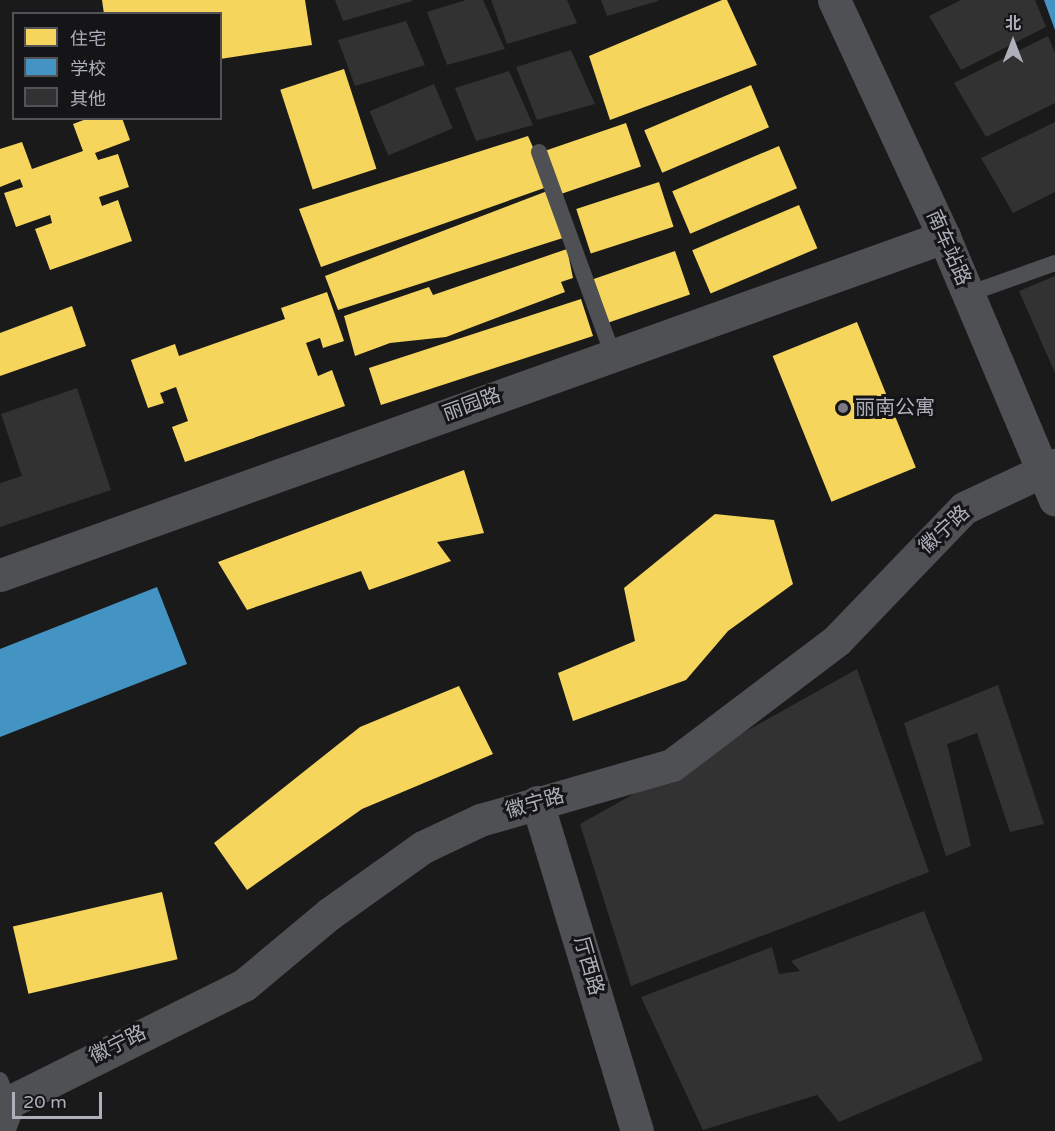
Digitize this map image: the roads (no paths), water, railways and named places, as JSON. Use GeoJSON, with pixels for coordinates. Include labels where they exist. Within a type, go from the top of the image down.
{"type":"FeatureCollection","features":[{"type":"Feature","properties":{"kind":"street","name":"南车站路"},"geometry":{"type":"LineString","coordinates":[[834,0],[1048,467],[1055,500]]}},
{"type":"Feature","properties":{"kind":"street","name":"丽园路"},"geometry":{"type":"LineString","coordinates":[[0,575],[944,237]]}},
{"type":"Feature","properties":{"kind":"street","name":"徽宁路"},"geometry":{"type":"LineString","coordinates":[[3,1102],[244,985],[329,914],[423,847],[480,820],[672,765],[837,640],[964,508],[1048,467]]}},
{"type":"Feature","properties":{"kind":"street","name":"厅西路"},"geometry":{"type":"LineString","coordinates":[[537,802],[637,1131]]}},
{"type":"Feature","properties":{"kind":"lane"},"geometry":{"type":"LineString","coordinates":[[539,152],[613,355]]}},
{"type":"Feature","properties":{"kind":"lane"},"geometry":{"type":"LineString","coordinates":[[968,294],[1055,263]]}},
{"type":"Feature","properties":{"kind":"place","name":"丽南公寓"},"geometry":{"type":"Point","coordinates":[843,408]}}]}
